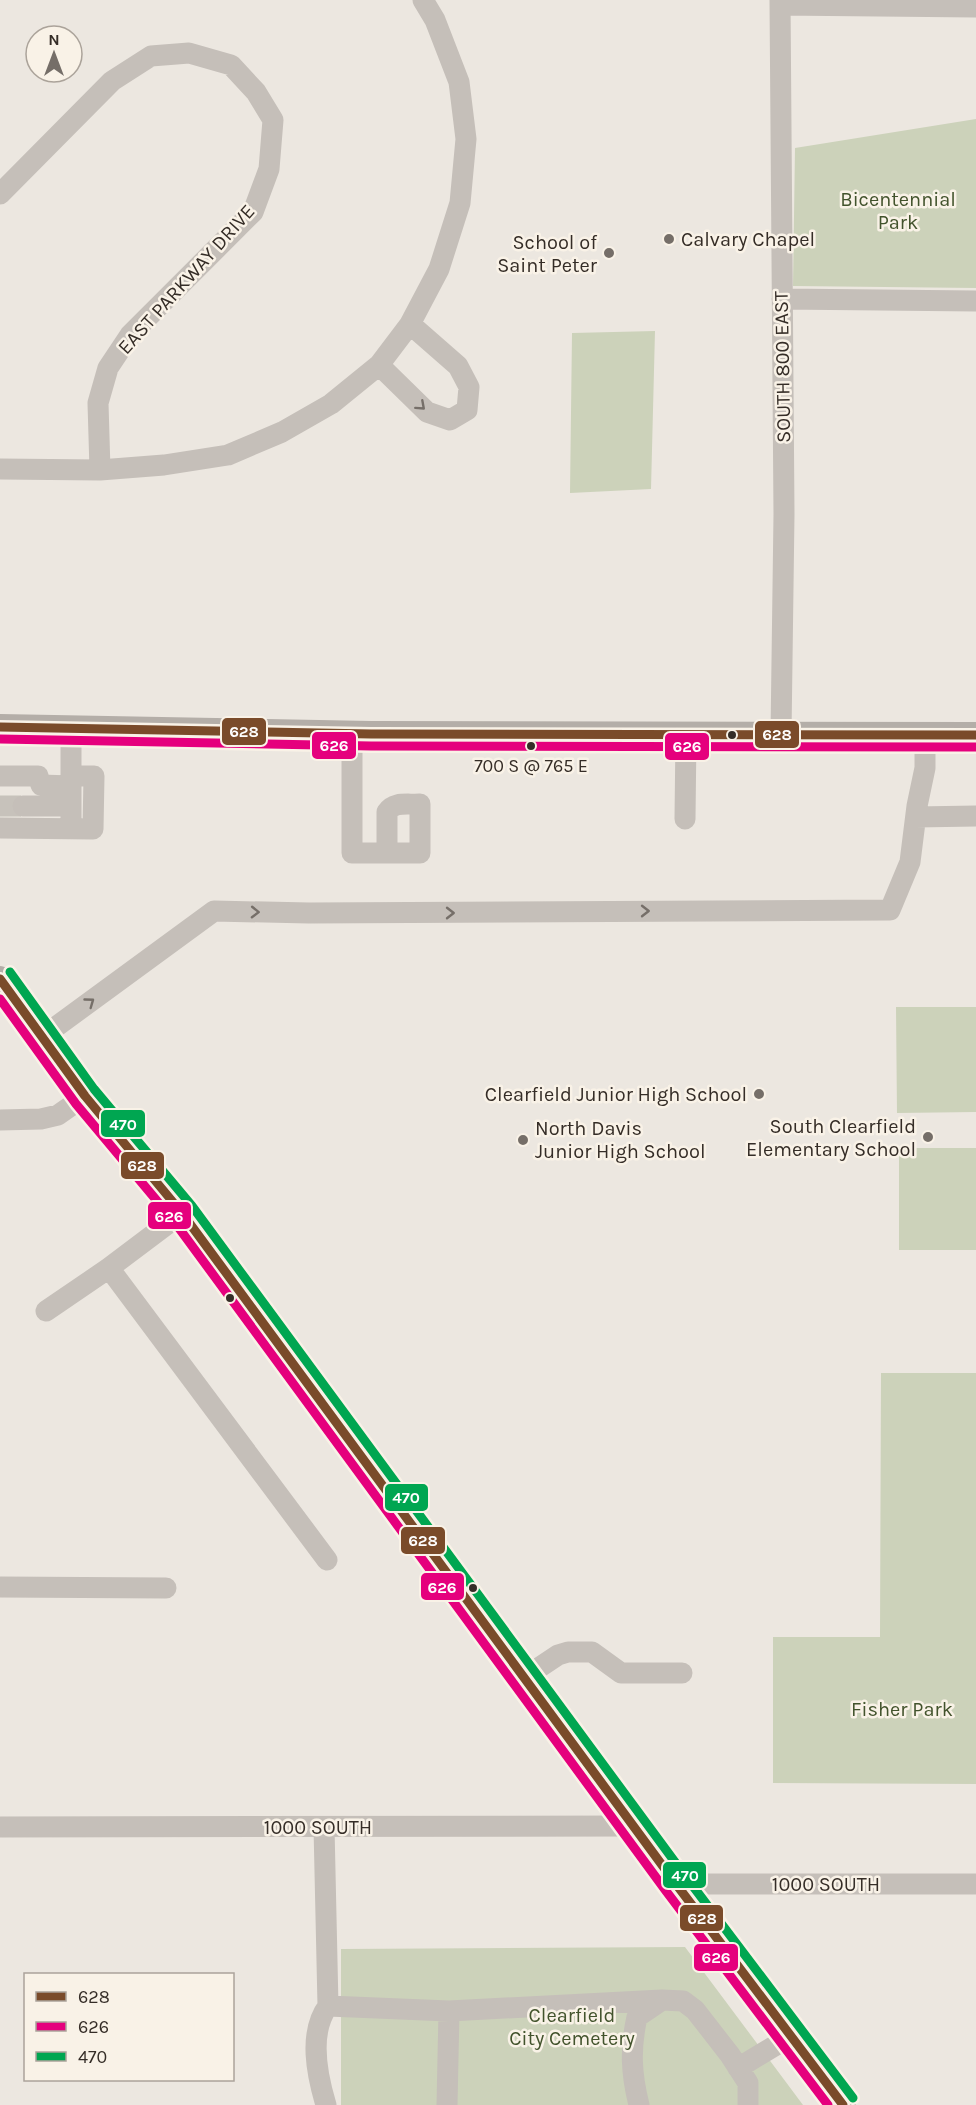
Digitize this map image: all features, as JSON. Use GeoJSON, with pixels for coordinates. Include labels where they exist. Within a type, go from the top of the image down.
{"type":"FeatureCollection","features":[{"type":"Feature","properties":{"kind":"main road"},"geometry":{"type":"LineString","coordinates":[[0,727],[352,734],[976,735]]}},
{"type":"Feature","properties":{"kind":"main road"},"geometry":{"type":"LineString","coordinates":[[0,979],[85,1096],[182,1213],[676,1884],[843,2105]]}},
{"type":"Feature","properties":{"kind":"street"},"geometry":{"type":"LineString","coordinates":[[0,470],[100,470],[165,465],[228,455],[282,432],[331,404],[379,365],[410,324],[439,269],[460,203],[466,139],[459,82],[435,20],[423,0]]}},
{"type":"Feature","properties":{"kind":"street"},"geometry":{"type":"LineString","coordinates":[[780,3],[976,7]]}},
{"type":"Feature","properties":{"kind":"street","name":"SOUTH 800 EAST"},"geometry":{"type":"LineString","coordinates":[[780,3],[784,514],[781,734]]}},
{"type":"Feature","properties":{"kind":"street","name":"EAST PARKWAY DRIVE"},"geometry":{"type":"LineString","coordinates":[[0,194],[112,81],[151,56],[189,53],[231,65],[256,92],[273,120],[269,169],[253,212],[130,335],[108,368],[98,403],[100,470]]}},
{"type":"Feature","properties":{"kind":"street"},"geometry":{"type":"LineString","coordinates":[[782,300],[976,301]]}},
{"type":"Feature","properties":{"kind":"street"},"geometry":{"type":"LineString","coordinates":[[379,365],[427,412],[450,420],[467,410],[469,387],[458,366],[410,324]]}},
{"type":"Feature","properties":{"kind":"street"},"geometry":{"type":"LineString","coordinates":[[71,728],[71,829]]}},
{"type":"Feature","properties":{"kind":"street"},"geometry":{"type":"LineString","coordinates":[[352,734],[352,853],[387,853],[420,853],[420,804],[393,805],[389,808],[387,812],[387,853]]}},
{"type":"Feature","properties":{"kind":"street"},"geometry":{"type":"LineString","coordinates":[[686,735],[686,819]]}},
{"type":"Feature","properties":{"kind":"street"},"geometry":{"type":"LineString","coordinates":[[42,1037],[214,911],[333,913],[890,910],[910,862],[925,768],[925,735]]}},
{"type":"Feature","properties":{"kind":"street"},"geometry":{"type":"LineString","coordinates":[[0,776],[38,776],[28,792],[71,790],[94,776],[93,829],[0,828]]}},
{"type":"Feature","properties":{"kind":"street"},"geometry":{"type":"LineString","coordinates":[[916,817],[976,816]]}},
{"type":"Feature","properties":{"kind":"street"},"geometry":{"type":"LineString","coordinates":[[0,1120],[41,1119],[58,1115],[85,1096]]}},
{"type":"Feature","properties":{"kind":"street"},"geometry":{"type":"LineString","coordinates":[[46,1311],[109,1268],[182,1213]]}},
{"type":"Feature","properties":{"kind":"street"},"geometry":{"type":"LineString","coordinates":[[109,1268],[327,1560]]}},
{"type":"Feature","properties":{"kind":"street"},"geometry":{"type":"LineString","coordinates":[[0,1587],[166,1588]]}},
{"type":"Feature","properties":{"kind":"street"},"geometry":{"type":"LineString","coordinates":[[525,1677],[558,1655],[568,1652],[592,1652],[621,1673],[682,1673]]}},
{"type":"Feature","properties":{"kind":"street","name":"1000 SOUTH"},"geometry":{"type":"LineString","coordinates":[[0,1827],[635,1826]]}},
{"type":"Feature","properties":{"kind":"street"},"geometry":{"type":"LineString","coordinates":[[324,1827],[328,2006],[322,2015],[317,2032],[317,2055],[321,2088],[326,2105]]}},
{"type":"Feature","properties":{"kind":"street","name":"1000 SOUTH"},"geometry":{"type":"LineString","coordinates":[[676,1884],[976,1884]]}},
{"type":"Feature","properties":{"kind":"street"},"geometry":{"type":"LineString","coordinates":[[328,2006],[449,2011],[662,2000],[683,2001],[695,2010],[738,2068],[748,2084],[748,2105]]}},
{"type":"Feature","properties":{"kind":"street"},"geometry":{"type":"LineString","coordinates":[[639,2105],[632,2075],[633,2035],[637,2017],[662,2000]]}},
{"type":"Feature","properties":{"kind":"street"},"geometry":{"type":"LineString","coordinates":[[447,2105],[449,2011]]}},
{"type":"Feature","properties":{"kind":"street"},"geometry":{"type":"LineString","coordinates":[[738,2068],[791,2036]]}},
{"type":"Feature","properties":{"kind":"green space","name":"Bicentennial Park"},"geometry":{"type":"Polygon","coordinates":[[[976,119],[976,288],[793,286],[795,148],[976,119]]]}},
{"type":"Feature","properties":{"kind":"green space"},"geometry":{"type":"Polygon","coordinates":[[[655,331],[651,489],[570,493],[572,333],[655,331]]]}},
{"type":"Feature","properties":{"kind":"green space"},"geometry":{"type":"Polygon","coordinates":[[[896,1007],[976,1007],[976,1112],[897,1113],[896,1007]]]}},
{"type":"Feature","properties":{"kind":"green space"},"geometry":{"type":"Polygon","coordinates":[[[899,1148],[976,1148],[976,1250],[899,1250],[899,1148]]]}},
{"type":"Feature","properties":{"kind":"green space","name":"Fisher Park"},"geometry":{"type":"Polygon","coordinates":[[[881,1373],[976,1373],[976,1784],[773,1783],[773,1637],[880,1637],[881,1373]]]}},
{"type":"Feature","properties":{"kind":"green space","name":"Clearfield City Cemetery"},"geometry":{"type":"Polygon","coordinates":[[[685,1947],[803,2105],[341,2105],[341,1949],[685,1947]]]}},
{"type":"Feature","properties":{"kind":"tunnel"},"geometry":{"type":"LineString","coordinates":[[0,806],[23,806]]}},
{"type":"Feature","properties":{"kind":"transit line","name":"628"},"geometry":{"type":"LineString","coordinates":[[0,727],[371,734],[976,735]]}},
{"type":"Feature","properties":{"kind":"transit line","name":"626"},"geometry":{"type":"LineString","coordinates":[[0,739],[371,746],[976,747]]}},
{"type":"Feature","properties":{"kind":"transit line","name":"470"},"geometry":{"type":"LineString","coordinates":[[10,972],[94,1089],[192,1206],[686,1877],[853,2098]]}},
{"type":"Feature","properties":{"kind":"transit line","name":"628"},"geometry":{"type":"LineString","coordinates":[[0,979],[85,1096],[182,1213],[676,1884],[843,2105]]}},
{"type":"Feature","properties":{"kind":"transit line","name":"626"},"geometry":{"type":"LineString","coordinates":[[0,999],[76,1104],[173,1220],[666,1891],[828,2105]]}},
{"type":"Feature","properties":{"kind":"place","name":"Calvary Chapel"},"geometry":{"type":"Point","coordinates":[669,239]}},
{"type":"Feature","properties":{"kind":"place","name":"School of Saint Peter"},"geometry":{"type":"Point","coordinates":[609,253]}},
{"type":"Feature","properties":{"kind":"place","name":"700 S @ 765 E"},"geometry":{"type":"Point","coordinates":[531,746]}},
{"type":"Feature","properties":{"kind":"place","name":"Clearfield Junior High School"},"geometry":{"type":"Point","coordinates":[759,1094]}},
{"type":"Feature","properties":{"kind":"place","name":"South Clearfield Elementary School"},"geometry":{"type":"Point","coordinates":[928,1137]}},
{"type":"Feature","properties":{"kind":"place","name":"North Davis Junior High School"},"geometry":{"type":"Point","coordinates":[523,1140]}}]}
